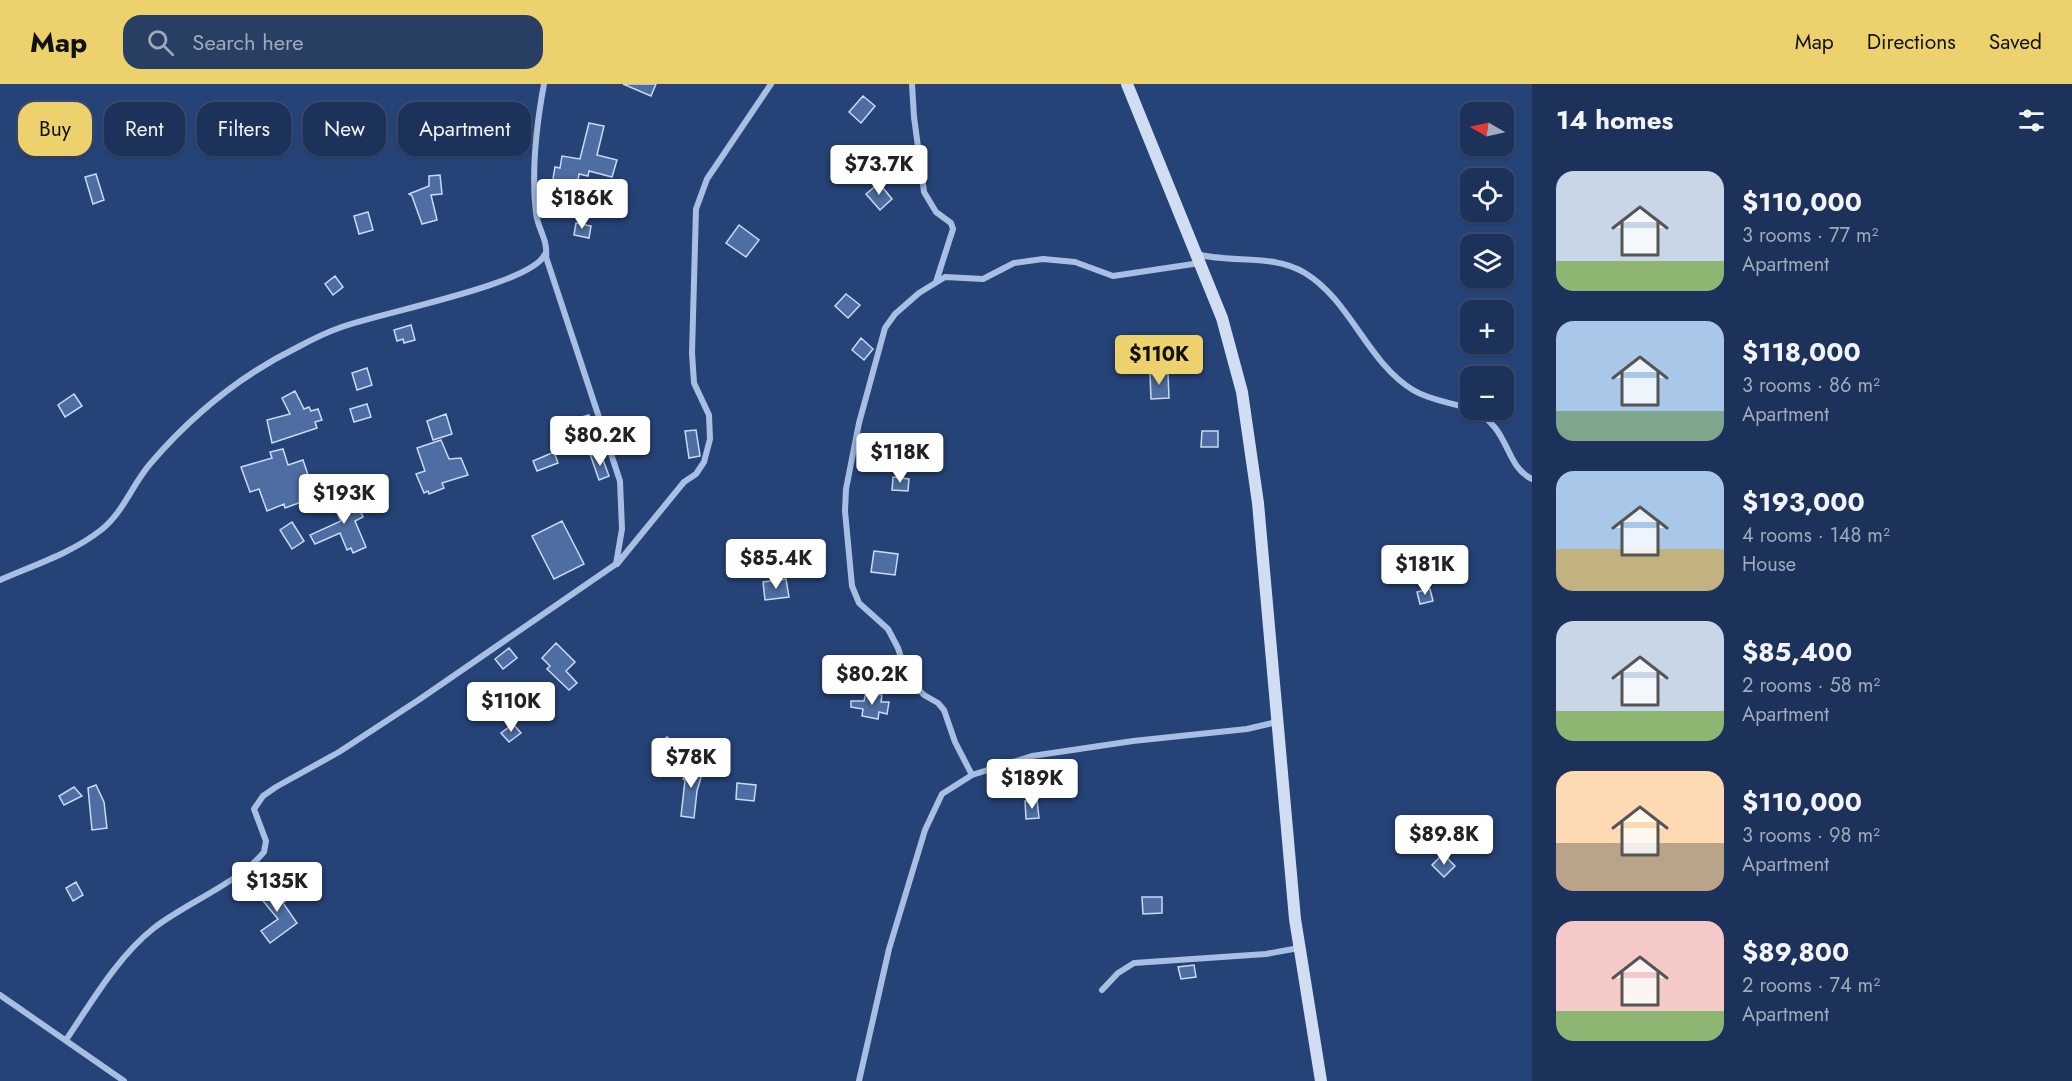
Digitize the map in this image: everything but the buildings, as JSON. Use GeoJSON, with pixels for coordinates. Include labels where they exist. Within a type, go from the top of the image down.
{"type":"FeatureCollection","features":[{"type":"Feature","properties":{"kind":"street"},"geometry":{"type":"LineString","coordinates":[[544,84],[534,155],[536,217],[548,245],[546,257],[620,481],[622,529],[616,564]]}},
{"type":"Feature","properties":{"kind":"street"},"geometry":{"type":"LineString","coordinates":[[66,1040],[101,987],[152,929],[232,878],[264,852],[266,841],[255,809],[263,796],[339,752],[420,699],[616,564],[684,482],[696,474],[710,439],[709,415],[694,383],[692,353],[696,209],[707,179],[771,84]]}},
{"type":"Feature","properties":{"kind":"street"},"geometry":{"type":"LineString","coordinates":[[912,84],[924,192],[936,212],[951,223],[953,229],[936,282]]}},
{"type":"Feature","properties":{"kind":"street"},"geometry":{"type":"LineString","coordinates":[[1127,84],[1228,337],[1249,434],[1260,527],[1299,948],[1321,1081]]}},
{"type":"Feature","properties":{"kind":"street"},"geometry":{"type":"LineString","coordinates":[[0,580],[58,556],[101,530],[123,504],[148,466],[180,432],[201,411],[255,370],[340,327],[499,283],[526,273],[543,261],[548,245]]}},
{"type":"Feature","properties":{"kind":"street"},"geometry":{"type":"LineString","coordinates":[[972,775],[955,742],[944,710],[915,686],[888,629],[854,597],[845,511],[846,489],[859,423],[885,328],[895,314],[936,282],[945,278],[983,279],[1014,263],[1043,260],[1075,262],[1113,276],[1198,258],[1280,263],[1304,273],[1317,282],[1335,300],[1369,348],[1403,383],[1427,397],[1460,406]]}},
{"type":"Feature","properties":{"kind":"street"},"geometry":{"type":"LineString","coordinates":[[1489,420],[1499,430],[1516,465],[1524,474],[1532,478]]}},
{"type":"Feature","properties":{"kind":"street"},"geometry":{"type":"LineString","coordinates":[[859,1081],[889,949],[929,817],[942,794],[972,775],[1032,756],[1133,741],[1247,729],[1277,722]]}},
{"type":"Feature","properties":{"kind":"street"},"geometry":{"type":"LineString","coordinates":[[1102,990],[1118,973],[1134,963],[1266,954],[1299,948]]}},
{"type":"Feature","properties":{"kind":"street"},"geometry":{"type":"LineString","coordinates":[[0,995],[124,1081]]}}]}
